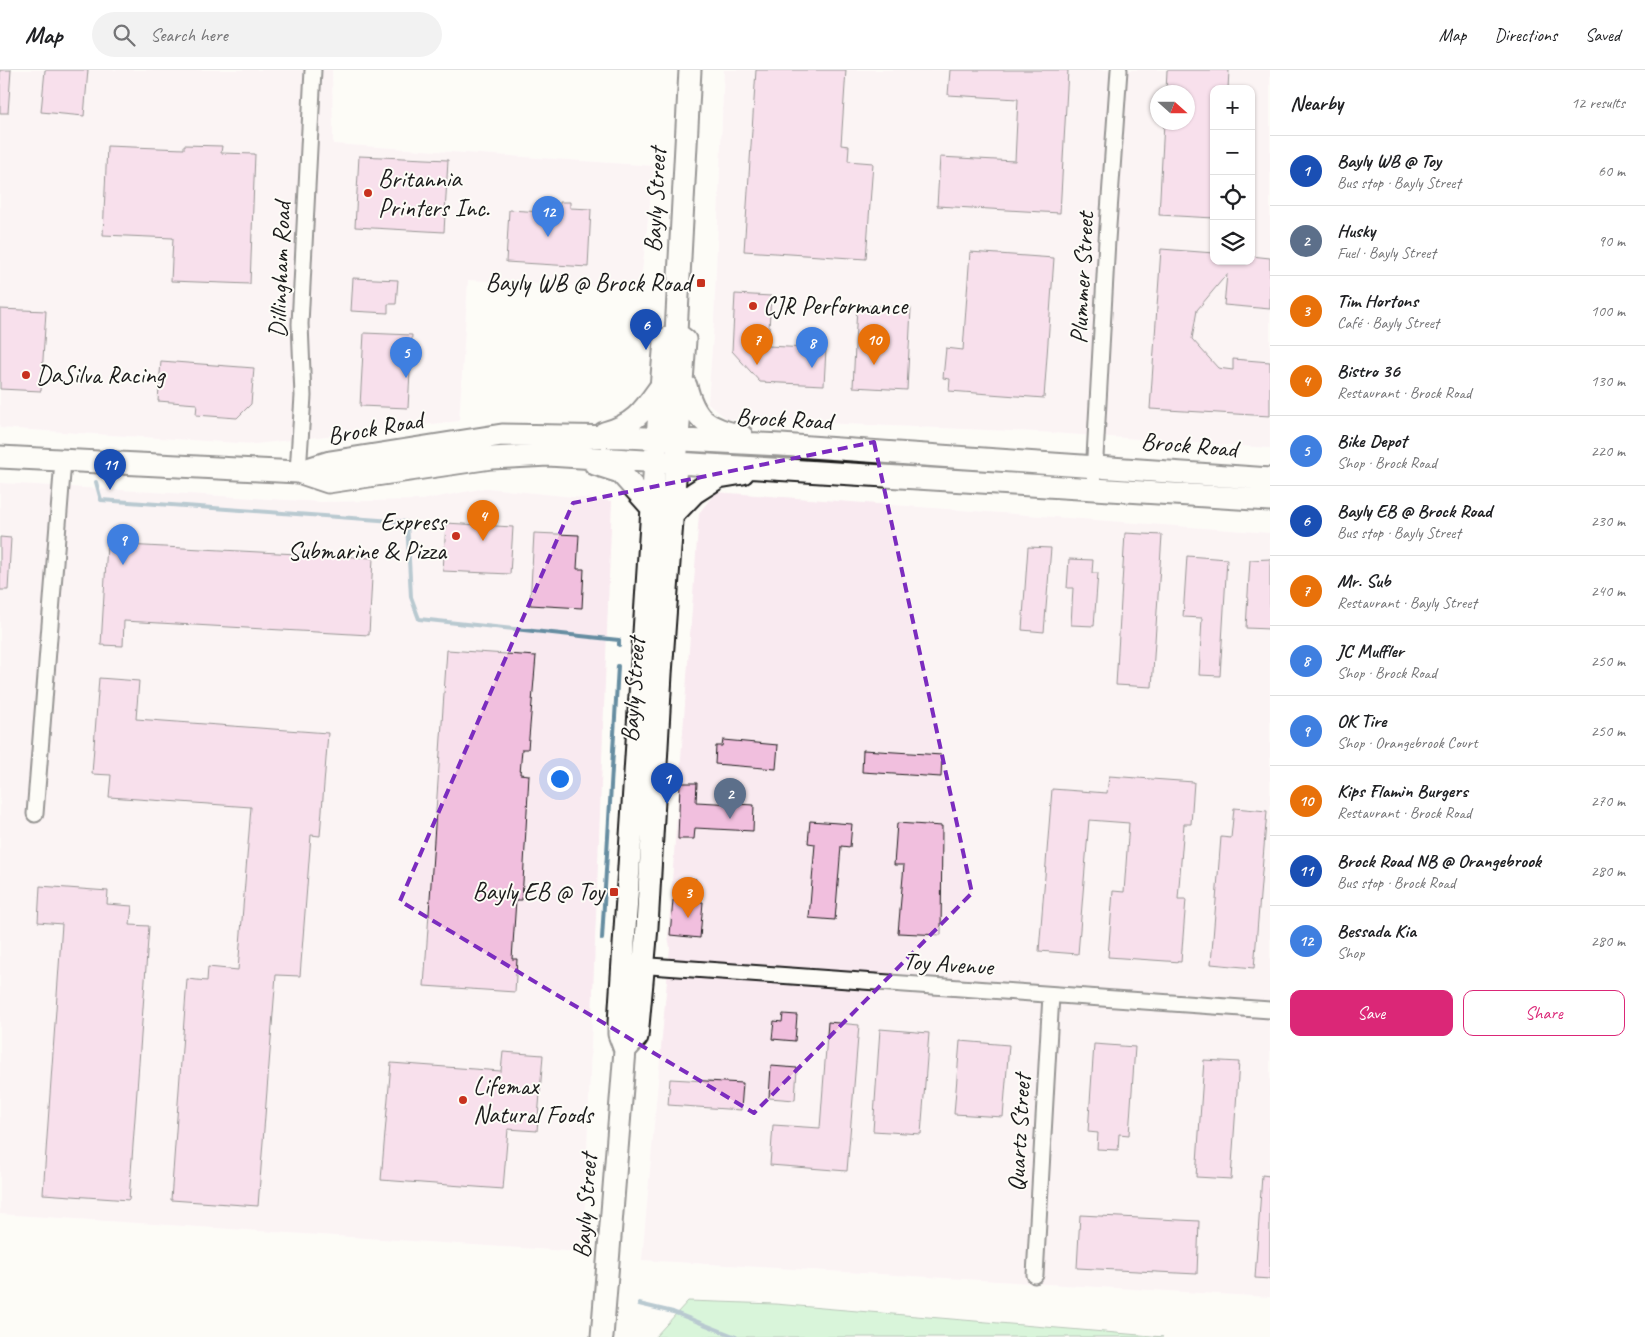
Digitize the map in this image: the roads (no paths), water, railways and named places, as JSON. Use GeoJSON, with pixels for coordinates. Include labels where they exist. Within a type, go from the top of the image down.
{"type":"FeatureCollection","features":[{"type":"Feature","properties":{"kind":"main road","name":"Bayly Street"},"geometry":{"type":"LineString","coordinates":[[676,333],[690,70]]}},
{"type":"Feature","properties":{"kind":"main road","name":"Bayly Street"},"geometry":{"type":"LineString","coordinates":[[602,1337],[625,1050],[637,1037],[634,965],[652,508],[665,462],[678,440],[686,340],[676,333]]}},
{"type":"Feature","properties":{"kind":"main road","name":"Bayly Street"},"geometry":{"type":"LineString","coordinates":[[634,965],[671,517],[665,462],[657,439],[665,340],[676,333]]}},
{"type":"Feature","properties":{"kind":"main road"},"geometry":{"type":"LineString","coordinates":[[684,375],[696,415],[722,431],[781,445]]}},
{"type":"Feature","properties":{"kind":"main road"},"geometry":{"type":"LineString","coordinates":[[592,436],[617,430],[639,417],[662,385]]}},
{"type":"Feature","properties":{"kind":"main road","name":"Brock Road"},"geometry":{"type":"LineString","coordinates":[[298,472],[330,462],[502,435],[592,436],[781,445],[928,457],[1095,466],[1270,479]]}},
{"type":"Feature","properties":{"kind":"main road","name":"Brock Road"},"geometry":{"type":"LineString","coordinates":[[0,457],[298,472],[328,482],[491,458],[548,455],[1270,500]]}},
{"type":"Feature","properties":{"kind":"main road"},"geometry":{"type":"LineString","coordinates":[[548,455],[600,465],[620,472],[652,508]]}},
{"type":"Feature","properties":{"kind":"main road"},"geometry":{"type":"LineString","coordinates":[[671,517],[694,494],[719,477],[775,468]]}},
{"type":"Feature","properties":{"kind":"street","name":"Dillingham Road"},"geometry":{"type":"LineString","coordinates":[[298,472],[303,396],[300,324],[313,70]]}},
{"type":"Feature","properties":{"kind":"street","name":"Plummer Street"},"geometry":{"type":"LineString","coordinates":[[1094,489],[1107,240],[1119,70]]}},
{"type":"Feature","properties":{"kind":"street"},"geometry":{"type":"LineString","coordinates":[[35,814],[63,461]]}},
{"type":"Feature","properties":{"kind":"street","name":"Toy Avenue"},"geometry":{"type":"LineString","coordinates":[[634,965],[1270,1010]]}},
{"type":"Feature","properties":{"kind":"street","name":"Quartz Street"},"geometry":{"type":"LineString","coordinates":[[1035,1275],[1051,995]]}},
{"type":"Feature","properties":{"kind":"waterway"},"geometry":{"type":"LineString","coordinates":[[96,482],[101,500],[407,522],[411,597],[419,619],[619,640],[619,645]]}},
{"type":"Feature","properties":{"kind":"waterway"},"geometry":{"type":"LineString","coordinates":[[602,939],[618,666]]}},
{"type":"Feature","properties":{"kind":"waterway"},"geometry":{"type":"LineString","coordinates":[[639,1304],[673,1312],[736,1337]]}},
{"type":"Feature","properties":{"kind":"place","name":"Britannia Printers Inc."},"geometry":{"type":"Point","coordinates":[368,193]}},
{"type":"Feature","properties":{"kind":"place","name":"Bessada Kia"},"geometry":{"type":"Point","coordinates":[548,237]}},
{"type":"Feature","properties":{"kind":"place","name":"Bayly WB @ Brock Road"},"geometry":{"type":"Point","coordinates":[701,283]}},
{"type":"Feature","properties":{"kind":"place","name":"CJR Performance"},"geometry":{"type":"Point","coordinates":[753,306]}},
{"type":"Feature","properties":{"kind":"place","name":"Bayly EB @ Brock Road"},"geometry":{"type":"Point","coordinates":[646,350]}},
{"type":"Feature","properties":{"kind":"place","name":"Mr. Sub"},"geometry":{"type":"Point","coordinates":[757,365]}},
{"type":"Feature","properties":{"kind":"place","name":"Kips Flamin Burgers"},"geometry":{"type":"Point","coordinates":[874,365]}},
{"type":"Feature","properties":{"kind":"place","name":"JC Muffler"},"geometry":{"type":"Point","coordinates":[812,368]}},
{"type":"Feature","properties":{"kind":"place","name":"DaSilva Racing"},"geometry":{"type":"Point","coordinates":[26,375]}},
{"type":"Feature","properties":{"kind":"place","name":"Bike Depot"},"geometry":{"type":"Point","coordinates":[406,378]}},
{"type":"Feature","properties":{"kind":"place","name":"Brock Road NB @ Orangebrook"},"geometry":{"type":"Point","coordinates":[110,490]}},
{"type":"Feature","properties":{"kind":"place","name":"Express Submarine & Pizza"},"geometry":{"type":"Point","coordinates":[456,536]}},
{"type":"Feature","properties":{"kind":"place","name":"Bistro 36"},"geometry":{"type":"Point","coordinates":[483,541]}},
{"type":"Feature","properties":{"kind":"place","name":"OK Tire"},"geometry":{"type":"Point","coordinates":[123,565]}},
{"type":"Feature","properties":{"kind":"place","name":"Bayly WB @ Toy"},"geometry":{"type":"Point","coordinates":[667,804]}},
{"type":"Feature","properties":{"kind":"place","name":"Husky"},"geometry":{"type":"Point","coordinates":[730,819]}},
{"type":"Feature","properties":{"kind":"place","name":"Bayly EB @ Toy"},"geometry":{"type":"Point","coordinates":[614,892]}},
{"type":"Feature","properties":{"kind":"place","name":"Tim Hortons"},"geometry":{"type":"Point","coordinates":[688,918]}},
{"type":"Feature","properties":{"kind":"place","name":"Lifemax Natural Foods"},"geometry":{"type":"Point","coordinates":[463,1100]}}]}
